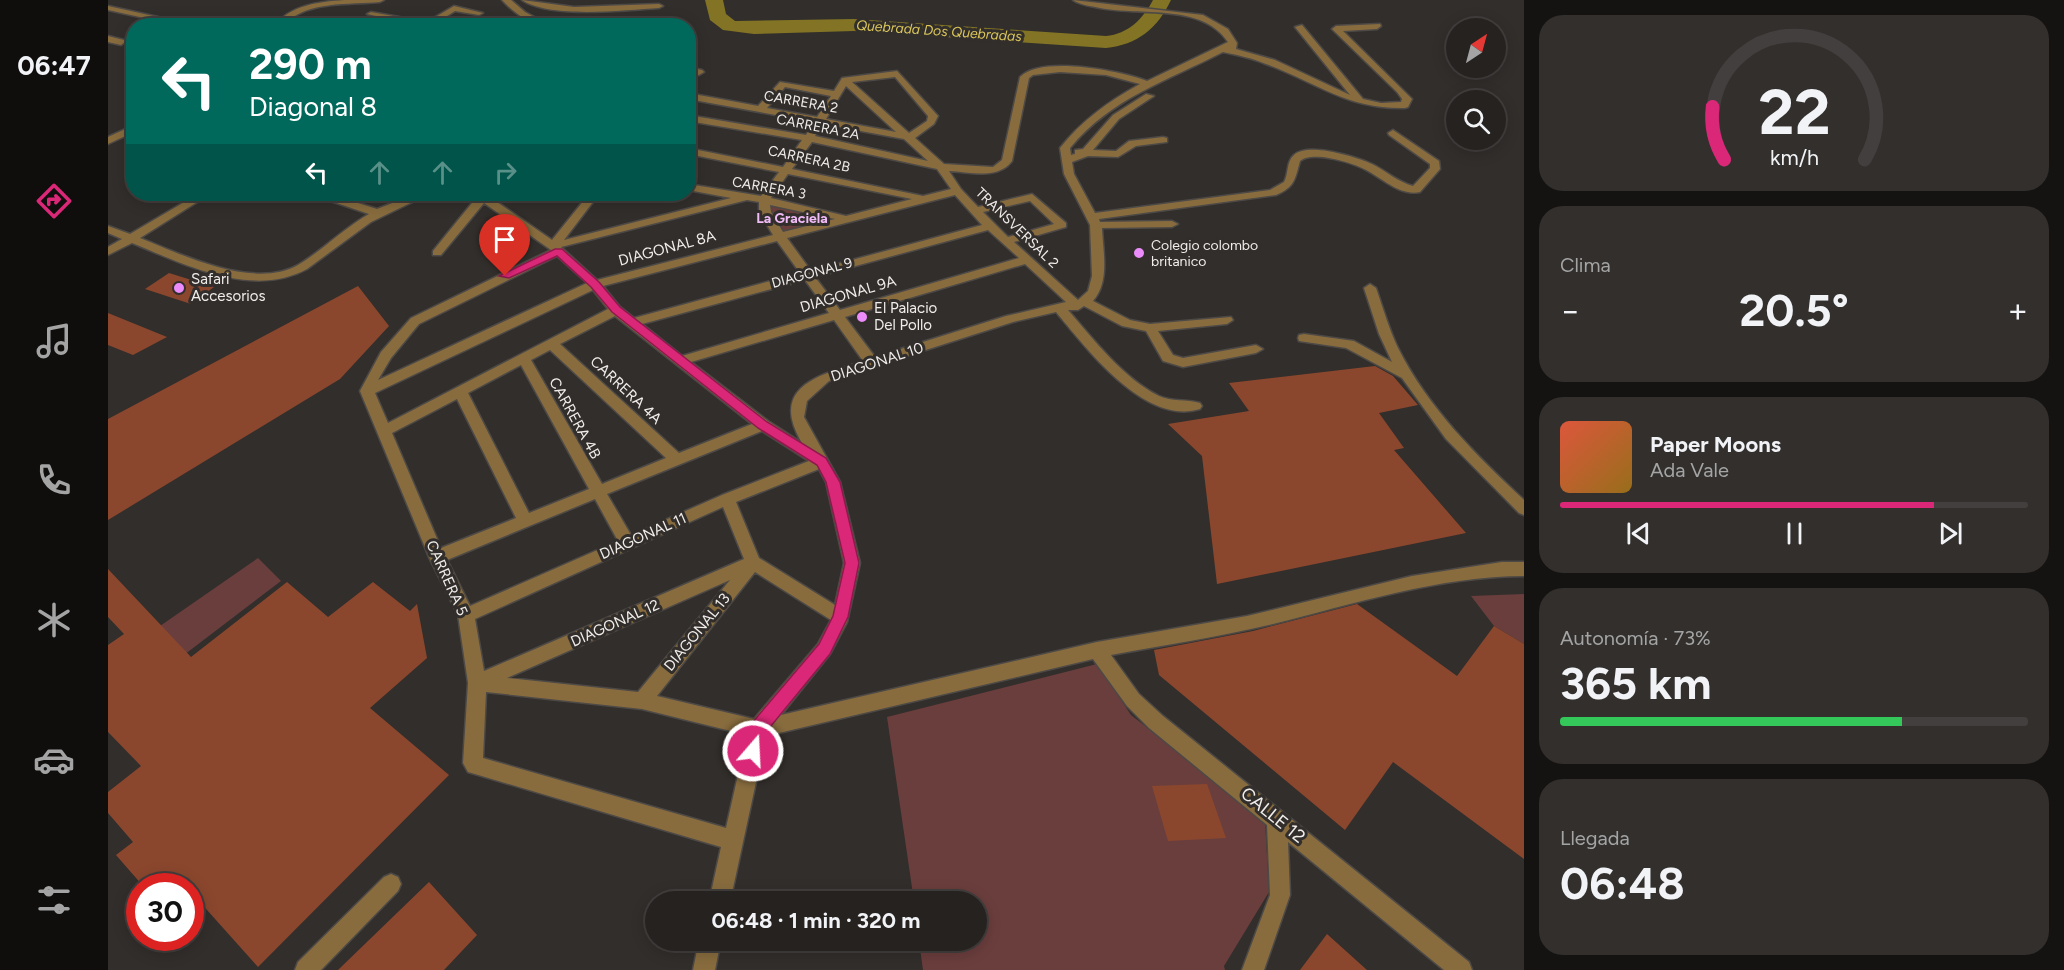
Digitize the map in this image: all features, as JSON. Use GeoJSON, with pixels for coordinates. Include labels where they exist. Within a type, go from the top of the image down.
{"type":"FeatureCollection","features":[{"type":"Feature","properties":{"kind":"street"},"geometry":{"type":"LineString","coordinates":[[288,18],[296,11],[317,2],[380,0]]}},
{"type":"Feature","properties":{"kind":"street"},"geometry":{"type":"LineString","coordinates":[[510,0],[522,14],[530,18]]}},
{"type":"Feature","properties":{"kind":"street"},"geometry":{"type":"LineString","coordinates":[[526,0],[561,7],[659,6]]}},
{"type":"Feature","properties":{"kind":"street"},"geometry":{"type":"LineString","coordinates":[[1077,0],[1196,17],[1218,26],[1230,48]]}},
{"type":"Feature","properties":{"kind":"street"},"geometry":{"type":"LineString","coordinates":[[108,8],[153,18]]}},
{"type":"Feature","properties":{"kind":"street"},"geometry":{"type":"LineString","coordinates":[[442,18],[454,8],[479,13]]}},
{"type":"Feature","properties":{"kind":"street"},"geometry":{"type":"LineString","coordinates":[[371,14],[394,18]]}},
{"type":"Feature","properties":{"kind":"street"},"geometry":{"type":"LineString","coordinates":[[1081,304],[1094,292],[1098,276],[1094,221],[1069,174],[1066,154],[1073,136],[1100,112],[1150,85],[1230,48],[1272,60],[1360,101],[1386,106],[1408,102],[1400,90],[1336,29],[1377,26]]}},
{"type":"Feature","properties":{"kind":"street"},"geometry":{"type":"LineString","coordinates":[[1299,27],[1360,101]]}},
{"type":"Feature","properties":{"kind":"street"},"geometry":{"type":"LineString","coordinates":[[108,39],[121,42]]}},
{"type":"Feature","properties":{"kind":"street"},"geometry":{"type":"LineString","coordinates":[[1084,154],[1116,117],[1230,48]]}},
{"type":"Feature","properties":{"kind":"street","name":"CARRERA 2A"},"geometry":{"type":"LineString","coordinates":[[696,119],[808,138],[941,166],[982,170],[1002,167],[1007,161],[1025,77],[1030,73],[1096,70],[1150,85]]}},
{"type":"Feature","properties":{"kind":"street"},"geometry":{"type":"LineString","coordinates":[[872,363],[779,236],[765,212],[764,200],[821,120],[845,80],[897,74],[933,116],[931,122],[909,136]]}},
{"type":"Feature","properties":{"kind":"street","name":"TRANSVERSAL 2"},"geometry":{"type":"LineString","coordinates":[[845,80],[941,166],[957,191],[1026,260],[1081,304],[1126,323],[1150,328]]}},
{"type":"Feature","properties":{"kind":"street"},"geometry":{"type":"LineString","coordinates":[[761,109],[783,84],[837,94]]}},
{"type":"Feature","properties":{"kind":"street","name":"CARRERA 2"},"geometry":{"type":"LineString","coordinates":[[696,97],[909,136]]}},
{"type":"Feature","properties":{"kind":"street"},"geometry":{"type":"LineString","coordinates":[[108,141],[126,132]]}},
{"type":"Feature","properties":{"kind":"street"},"geometry":{"type":"LineString","coordinates":[[1094,221],[1272,193],[1283,189],[1292,181],[1296,160],[1299,156],[1311,153],[1339,157],[1369,167],[1396,185],[1416,190],[1435,169],[1435,163],[1392,133]]}},
{"type":"Feature","properties":{"kind":"street"},"geometry":{"type":"LineString","coordinates":[[1066,154],[1118,154],[1137,142],[1163,140]]}},
{"type":"Feature","properties":{"kind":"street","name":"CARRERA 2B"},"geometry":{"type":"LineString","coordinates":[[696,152],[785,168],[922,198]]}},
{"type":"Feature","properties":{"kind":"street","name":"CARRERA 3"},"geometry":{"type":"LineString","coordinates":[[696,189],[764,200],[844,218]]}},
{"type":"Feature","properties":{"kind":"street","name":"DIAGONAL 8A"},"geometry":{"type":"LineString","coordinates":[[368,391],[595,284],[844,218],[957,191]]}},
{"type":"Feature","properties":{"kind":"street"},"geometry":{"type":"LineString","coordinates":[[976,211],[1032,197],[1062,225],[1005,241]]}},
{"type":"Feature","properties":{"kind":"street"},"geometry":{"type":"LineString","coordinates":[[368,391],[373,376],[386,355],[415,321],[469,292],[556,249],[743,198]]}},
{"type":"Feature","properties":{"kind":"street"},"geometry":{"type":"LineString","coordinates":[[108,252],[194,201]]}},
{"type":"Feature","properties":{"kind":"street"},"geometry":{"type":"LineString","coordinates":[[341,201],[378,213]]}},
{"type":"Feature","properties":{"kind":"street"},"geometry":{"type":"LineString","coordinates":[[108,229],[232,274],[261,279],[275,278],[291,273],[378,213],[407,201]]}},
{"type":"Feature","properties":{"kind":"street"},"geometry":{"type":"LineString","coordinates":[[437,253],[476,201]]}},
{"type":"Feature","properties":{"kind":"street"},"geometry":{"type":"LineString","coordinates":[[488,201],[556,249],[595,284],[616,310],[634,322],[680,361],[763,425],[822,462]]}},
{"type":"Feature","properties":{"kind":"street"},"geometry":{"type":"LineString","coordinates":[[556,249],[589,201]]}},
{"type":"Feature","properties":{"kind":"street"},"geometry":{"type":"LineString","coordinates":[[1094,221],[1172,224]]}},
{"type":"Feature","properties":{"kind":"street","name":"DIAGONAL 9"},"geometry":{"type":"LineString","coordinates":[[634,322],[990,226]]}},
{"type":"Feature","properties":{"kind":"street","name":"DIAGONAL 9A"},"geometry":{"type":"LineString","coordinates":[[680,361],[1026,260]]}},
{"type":"Feature","properties":{"kind":"street"},"geometry":{"type":"LineString","coordinates":[[1370,288],[1392,348],[1420,397],[1469,458],[1524,509]]}},
{"type":"Feature","properties":{"kind":"street","name":"DIAGONAL 10"},"geometry":{"type":"LineString","coordinates":[[758,729],[824,649],[840,617],[852,563],[833,482],[794,414],[796,403],[809,388],[824,378],[1010,319],[1081,304]]}},
{"type":"Feature","properties":{"kind":"street"},"geometry":{"type":"LineString","coordinates":[[386,430],[616,310]]}},
{"type":"Feature","properties":{"kind":"street"},"geometry":{"type":"LineString","coordinates":[[1061,310],[1098,352],[1145,393],[1166,404],[1195,406]]}},
{"type":"Feature","properties":{"kind":"street"},"geometry":{"type":"LineString","coordinates":[[1227,320],[1150,328],[1168,358],[1183,363],[1256,349]]}},
{"type":"Feature","properties":{"kind":"street"},"geometry":{"type":"LineString","coordinates":[[1304,339],[1349,344],[1408,376]]}},
{"type":"Feature","properties":{"kind":"street","name":"CARRERA 4A"},"geometry":{"type":"LineString","coordinates":[[552,344],[678,461]]}},
{"type":"Feature","properties":{"kind":"street","name":"CARRERA 4B"},"geometry":{"type":"LineString","coordinates":[[524,358],[627,543]]}},
{"type":"Feature","properties":{"kind":"street","name":"CARRERA 5"},"geometry":{"type":"LineString","coordinates":[[368,391],[437,557],[465,615],[477,683],[472,763],[731,840]]}},
{"type":"Feature","properties":{"kind":"street"},"geometry":{"type":"LineString","coordinates":[[460,391],[525,520]]}},
{"type":"Feature","properties":{"kind":"street"},"geometry":{"type":"LineString","coordinates":[[437,557],[763,425]]}},
{"type":"Feature","properties":{"kind":"street","name":"DIAGONAL 11"},"geometry":{"type":"LineString","coordinates":[[465,615],[727,499],[822,462]]}},
{"type":"Feature","properties":{"kind":"street"},"geometry":{"type":"LineString","coordinates":[[727,499],[753,562],[840,617]]}},
{"type":"Feature","properties":{"kind":"street","name":"DIAGONAL 12"},"geometry":{"type":"LineString","coordinates":[[477,683],[753,562]]}},
{"type":"Feature","properties":{"kind":"street","name":"DIAGONAL 13"},"geometry":{"type":"LineString","coordinates":[[642,701],[753,562]]}},
{"type":"Feature","properties":{"kind":"street"},"geometry":{"type":"LineString","coordinates":[[477,683],[642,701],[758,729],[1097,650],[1247,623],[1412,583],[1524,569]]}},
{"type":"Feature","properties":{"kind":"street","name":"CALLE 12"},"geometry":{"type":"LineString","coordinates":[[1097,650],[1133,700],[1156,722],[1461,970]]}},
{"type":"Feature","properties":{"kind":"street"},"geometry":{"type":"LineString","coordinates":[[720,891],[758,729]]}},
{"type":"Feature","properties":{"kind":"street"},"geometry":{"type":"LineString","coordinates":[[1253,970],[1280,895],[1276,819]]}},
{"type":"Feature","properties":{"kind":"street"},"geometry":{"type":"LineString","coordinates":[[306,970],[391,884]]}},
{"type":"Feature","properties":{"kind":"street"},"geometry":{"type":"LineString","coordinates":[[704,970],[708,951]]}},
{"type":"Feature","properties":{"kind":"shaded area"},"geometry":{"type":"Polygon","coordinates":[[[764,200],[844,218],[779,236],[764,200]]]}},
{"type":"Feature","properties":{"kind":"shaded area"},"geometry":{"type":"Polygon","coordinates":[[[258,558],[281,581],[108,713],[160,626],[258,558]]]}},
{"type":"Feature","properties":{"kind":"shaded area"},"geometry":{"type":"Polygon","coordinates":[[[1524,594],[1524,644],[1494,626],[1471,596],[1524,594]]]}},
{"type":"Feature","properties":{"kind":"shaded area"},"geometry":{"type":"Polygon","coordinates":[[[1097,664],[1131,715],[1265,819],[1269,892],[1224,966],[1225,970],[923,970],[920,951],[987,951],[987,891],[913,891],[887,717],[1097,664]]]}},
{"type":"Feature","properties":{"kind":"building","name":"Safari Accesorios"},"geometry":{"type":"Polygon","coordinates":[[[169,273],[214,287],[191,304],[145,289],[169,273]]]}},
{"type":"Feature","properties":{"kind":"building"},"geometry":{"type":"Polygon","coordinates":[[[358,286],[389,326],[340,379],[108,520],[108,419],[358,286]]]}},
{"type":"Feature","properties":{"kind":"building"},"geometry":{"type":"Polygon","coordinates":[[[108,313],[167,337],[133,355],[108,345],[108,313]]]}},
{"type":"Feature","properties":{"kind":"building"},"geometry":{"type":"Polygon","coordinates":[[[1375,366],[1393,376],[1418,405],[1379,413],[1404,448],[1394,450],[1466,533],[1217,584],[1202,456],[1168,424],[1249,411],[1229,383],[1375,366]]]}},
{"type":"Feature","properties":{"kind":"building"},"geometry":{"type":"Polygon","coordinates":[[[108,569],[191,657],[287,582],[328,617],[373,582],[410,611],[417,604],[427,658],[370,708],[449,775],[258,967],[204,907],[204,873],[132,873],[116,855],[133,842],[108,813],[108,792],[141,766],[108,732],[108,645],[124,634],[108,617],[108,569]]]}},
{"type":"Feature","properties":{"kind":"building"},"geometry":{"type":"Polygon","coordinates":[[[1357,604],[1457,676],[1494,626],[1524,644],[1524,859],[1393,762],[1345,830],[1159,675],[1154,650],[1253,631],[1357,604]]]}},
{"type":"Feature","properties":{"kind":"building"},"geometry":{"type":"Polygon","coordinates":[[[1207,784],[1226,838],[1168,841],[1152,786],[1207,784]]]}},
{"type":"Feature","properties":{"kind":"building"},"geometry":{"type":"Polygon","coordinates":[[[429,882],[477,935],[444,970],[338,970],[429,882]]]}},
{"type":"Feature","properties":{"kind":"building"},"geometry":{"type":"Polygon","coordinates":[[[1327,934],[1367,970],[1300,970],[1327,934]]]}},
{"type":"Feature","properties":{"kind":"waterway","name":"Quebrada Dos Quebradas"},"geometry":{"type":"LineString","coordinates":[[714,0],[717,16],[730,26],[754,28],[854,25],[1106,42],[1132,35],[1147,23],[1162,0]]}},
{"type":"Feature","properties":{"kind":"place","name":"Colegio colombo britanico"},"geometry":{"type":"Point","coordinates":[1139,253]}},
{"type":"Feature","properties":{"kind":"place","name":"Safari Accesorios"},"geometry":{"type":"Point","coordinates":[179,288]}},
{"type":"Feature","properties":{"kind":"place","name":"El Palacio Del Pollo"},"geometry":{"type":"Point","coordinates":[862,317]}},
{"type":"Feature","properties":{"kind":"district","name":"La Graciela"},"geometry":{"type":"Point","coordinates":[792,218]}},
{"type":"Feature","properties":{"kind":"route"},"geometry":{"type":"LineString","coordinates":[[505,276],[559,251],[595,284],[616,310],[763,425],[822,462],[833,482],[848,537],[852,563],[840,617],[836,630],[824,649],[758,729],[753,751]]}}]}
